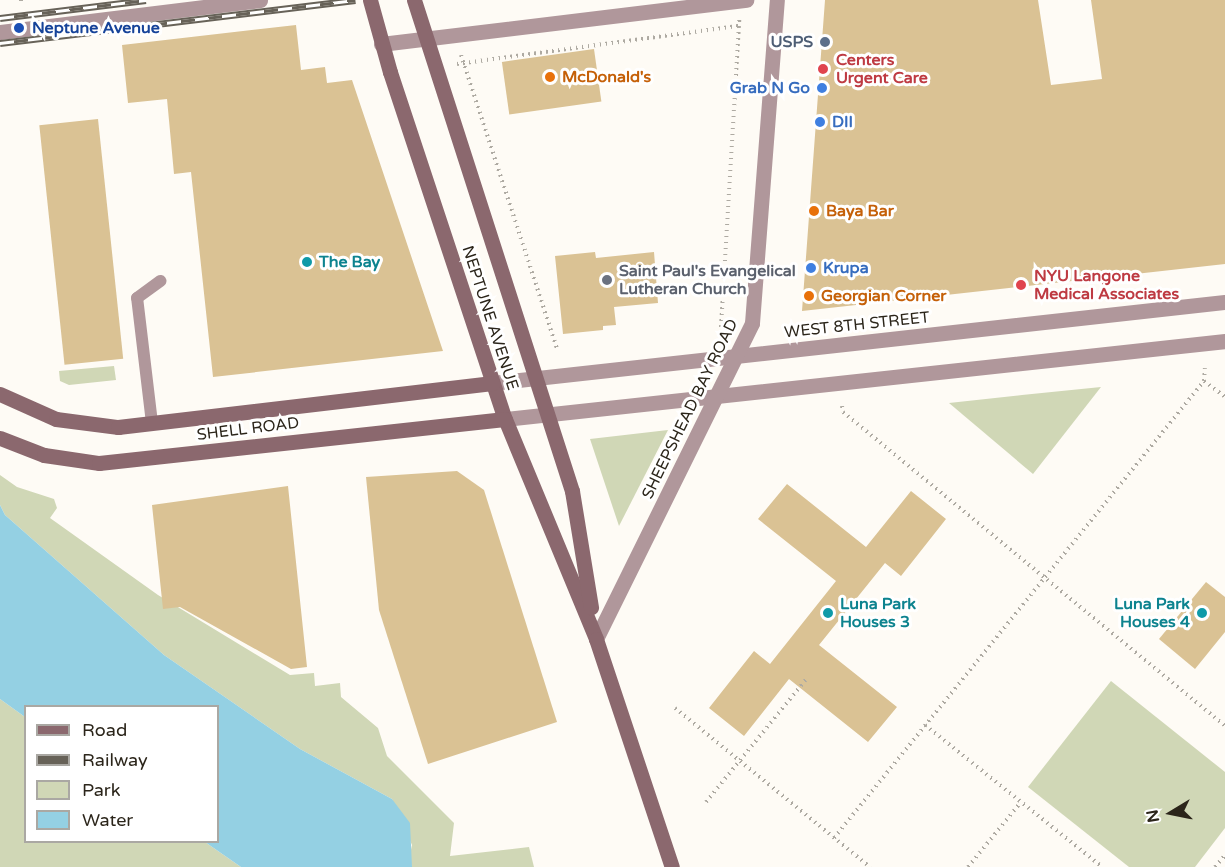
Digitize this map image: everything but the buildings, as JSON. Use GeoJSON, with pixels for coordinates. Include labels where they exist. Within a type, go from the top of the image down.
{"type":"FeatureCollection","features":[{"type":"Feature","properties":{"kind":"main road","name":"NEPTUNE AVENUE"},"geometry":{"type":"LineString","coordinates":[[370,0],[381,44],[492,383],[596,639],[672,867]]}},
{"type":"Feature","properties":{"kind":"main road","name":"NEPTUNE AVENUE"},"geometry":{"type":"LineString","coordinates":[[414,0],[424,39],[572,492],[596,639]]}},
{"type":"Feature","properties":{"kind":"main road","name":"SHELL ROAD"},"geometry":{"type":"LineString","coordinates":[[0,394],[41,415],[74,423],[118,427],[492,383]]}},
{"type":"Feature","properties":{"kind":"main road","name":"SHELL ROAD"},"geometry":{"type":"LineString","coordinates":[[0,438],[44,455],[108,463],[505,419]]}},
{"type":"Feature","properties":{"kind":"street"},"geometry":{"type":"LineString","coordinates":[[0,32],[260,0]]}},
{"type":"Feature","properties":{"kind":"street"},"geometry":{"type":"LineString","coordinates":[[381,44],[746,0]]}},
{"type":"Feature","properties":{"kind":"street","name":"SHEEPSHEAD BAY ROAD"},"geometry":{"type":"LineString","coordinates":[[596,639],[752,323],[777,0]]}},
{"type":"Feature","properties":{"kind":"street","name":"WEST 8TH STREET"},"geometry":{"type":"LineString","coordinates":[[492,383],[1225,302]]}},
{"type":"Feature","properties":{"kind":"street"},"geometry":{"type":"LineString","coordinates":[[505,419],[1225,342]]}},
{"type":"Feature","properties":{"kind":"lane"},"geometry":{"type":"LineString","coordinates":[[152,423],[137,298],[160,281]]}},
{"type":"Feature","properties":{"kind":"path"},"geometry":{"type":"LineString","coordinates":[[21,0],[21,6]]}},
{"type":"Feature","properties":{"kind":"path"},"geometry":{"type":"LineString","coordinates":[[721,327],[739,20]]}},
{"type":"Feature","properties":{"kind":"path"},"geometry":{"type":"LineString","coordinates":[[457,64],[739,26]]}},
{"type":"Feature","properties":{"kind":"path"},"geometry":{"type":"LineString","coordinates":[[461,56],[558,351]]}},
{"type":"Feature","properties":{"kind":"path"},"geometry":{"type":"LineString","coordinates":[[834,837],[1204,381],[1205,368]]}},
{"type":"Feature","properties":{"kind":"path"},"geometry":{"type":"LineString","coordinates":[[1204,381],[1225,398]]}},
{"type":"Feature","properties":{"kind":"path"},"geometry":{"type":"LineString","coordinates":[[842,406],[843,412],[1225,726]]}},
{"type":"Feature","properties":{"kind":"path"},"geometry":{"type":"LineString","coordinates":[[706,802],[808,677]]}},
{"type":"Feature","properties":{"kind":"path"},"geometry":{"type":"LineString","coordinates":[[675,708],[870,867]]}},
{"type":"Feature","properties":{"kind":"path"},"geometry":{"type":"LineString","coordinates":[[925,725],[1101,867]]}},
{"type":"Feature","properties":{"kind":"path"},"geometry":{"type":"LineString","coordinates":[[968,867],[1021,802]]}},
{"type":"Feature","properties":{"kind":"path"},"geometry":{"type":"LineString","coordinates":[[1215,867],[1225,855]]}},
{"type":"Feature","properties":{"kind":"green space"},"geometry":{"type":"Polygon","coordinates":[[[114,366],[116,380],[69,385],[60,381],[59,371],[114,366]]]}},
{"type":"Feature","properties":{"kind":"green space"},"geometry":{"type":"Polygon","coordinates":[[[1101,387],[1033,474],[949,403],[1022,395],[1101,387]]]}},
{"type":"Feature","properties":{"kind":"green space"},"geometry":{"type":"Polygon","coordinates":[[[668,430],[619,526],[590,439],[668,430]]]}},
{"type":"Feature","properties":{"kind":"green space"},"geometry":{"type":"Polygon","coordinates":[[[0,475],[17,487],[54,499],[57,508],[50,518],[158,595],[290,675],[314,673],[315,686],[340,683],[341,697],[378,728],[387,756],[454,823],[450,856],[529,847],[534,867],[412,867],[409,859],[412,845],[392,799],[300,749],[164,655],[5,515],[0,505],[0,475]]]}},
{"type":"Feature","properties":{"kind":"green space"},"geometry":{"type":"Polygon","coordinates":[[[1111,681],[1225,772],[1225,828],[1195,867],[1129,867],[1028,787],[1111,681]]]}},
{"type":"Feature","properties":{"kind":"green space"},"geometry":{"type":"Polygon","coordinates":[[[0,699],[24,716],[24,843],[206,843],[241,867],[0,867],[0,699]]]}},
{"type":"Feature","properties":{"kind":"water"},"geometry":{"type":"Polygon","coordinates":[[[0,505],[5,515],[164,655],[300,749],[392,799],[410,823],[412,867],[241,867],[206,843],[219,843],[219,705],[24,705],[24,716],[0,699],[0,505]]]}},
{"type":"Feature","properties":{"kind":"railway"},"geometry":{"type":"LineString","coordinates":[[0,18],[146,0]]}},
{"type":"Feature","properties":{"kind":"railway"},"geometry":{"type":"LineString","coordinates":[[0,43],[355,0]]}},
{"type":"Feature","properties":{"kind":"place","name":"Neptune Avenue"},"geometry":{"type":"Point","coordinates":[19,28]}},
{"type":"Feature","properties":{"kind":"place","name":"USPS"},"geometry":{"type":"Point","coordinates":[825,42]}},
{"type":"Feature","properties":{"kind":"place","name":"Centers Urgent Care"},"geometry":{"type":"Point","coordinates":[823,69]}},
{"type":"Feature","properties":{"kind":"place","name":"McDonald's"},"geometry":{"type":"Point","coordinates":[550,77]}},
{"type":"Feature","properties":{"kind":"place","name":"Grab N Go"},"geometry":{"type":"Point","coordinates":[822,88]}},
{"type":"Feature","properties":{"kind":"place","name":"DII"},"geometry":{"type":"Point","coordinates":[820,122]}},
{"type":"Feature","properties":{"kind":"place","name":"Baya Bar"},"geometry":{"type":"Point","coordinates":[814,211]}},
{"type":"Feature","properties":{"kind":"place","name":"The Bay"},"geometry":{"type":"Point","coordinates":[307,262]}},
{"type":"Feature","properties":{"kind":"place","name":"Krupa"},"geometry":{"type":"Point","coordinates":[811,268]}},
{"type":"Feature","properties":{"kind":"place","name":"Saint Paul's Evangelical Lutheran Church"},"geometry":{"type":"Point","coordinates":[607,280]}},
{"type":"Feature","properties":{"kind":"place","name":"NYU Langone Medical Associates"},"geometry":{"type":"Point","coordinates":[1021,285]}},
{"type":"Feature","properties":{"kind":"place","name":"Georgian Corner"},"geometry":{"type":"Point","coordinates":[809,296]}},
{"type":"Feature","properties":{"kind":"place","name":"Luna Park Houses 3"},"geometry":{"type":"Point","coordinates":[828,613]}},
{"type":"Feature","properties":{"kind":"place","name":"Luna Park Houses 4"},"geometry":{"type":"Point","coordinates":[1202,613]}}]}
